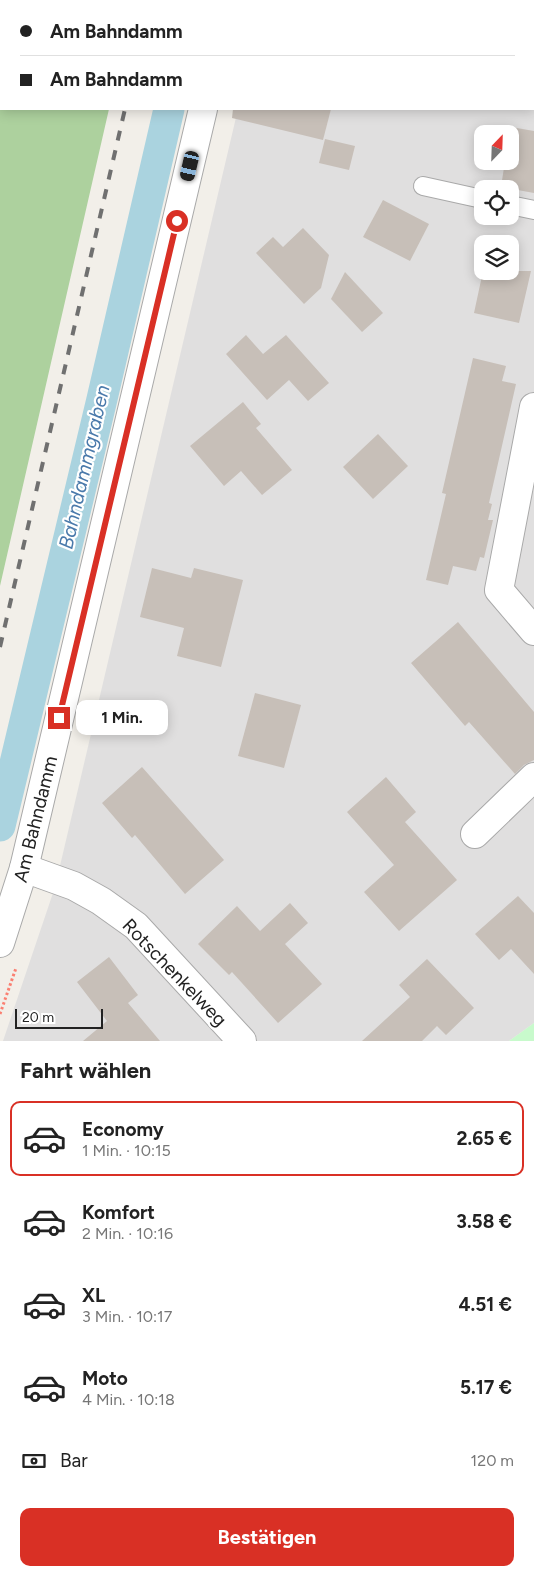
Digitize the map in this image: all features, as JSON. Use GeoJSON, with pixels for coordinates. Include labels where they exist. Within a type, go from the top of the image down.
{"type":"FeatureCollection","features":[{"type":"Feature","properties":{"kind":"street","name":"Am Bahndamm"},"geometry":{"type":"LineString","coordinates":[[0,943],[24,868],[203,110]]}},
{"type":"Feature","properties":{"kind":"street"},"geometry":{"type":"LineString","coordinates":[[534,407],[499,590],[534,631]]}},
{"type":"Feature","properties":{"kind":"street"},"geometry":{"type":"LineString","coordinates":[[475,834],[534,777]]}},
{"type":"Feature","properties":{"kind":"street","name":"Rotschenkelweg"},"geometry":{"type":"LineString","coordinates":[[24,868],[74,886],[101,901],[136,926],[242,1041]]}},
{"type":"Feature","properties":{"kind":"lane"},"geometry":{"type":"LineString","coordinates":[[423,186],[474,197]]}},
{"type":"Feature","properties":{"kind":"lane"},"geometry":{"type":"LineString","coordinates":[[519,207],[534,210]]}},
{"type":"Feature","properties":{"kind":"shaded area"},"geometry":{"type":"Polygon","coordinates":[[[238,110],[534,110],[534,1023],[509,1041],[3,1041],[55,887],[238,110]]]}},
{"type":"Feature","properties":{"kind":"green space"},"geometry":{"type":"Polygon","coordinates":[[[0,110],[109,110],[0,586],[0,110]]]}},
{"type":"Feature","properties":{"kind":"green space"},"geometry":{"type":"Polygon","coordinates":[[[534,1023],[534,1041],[509,1041],[534,1023]]]}},
{"type":"Feature","properties":{"kind":"building"},"geometry":{"type":"Polygon","coordinates":[[[233,110],[331,110],[323,140],[232,118],[233,110]]]}},
{"type":"Feature","properties":{"kind":"building"},"geometry":{"type":"Polygon","coordinates":[[[519,128],[534,131],[534,193],[519,190],[519,180],[502,180],[504,170],[519,170],[519,128]]]}},
{"type":"Feature","properties":{"kind":"building"},"geometry":{"type":"Polygon","coordinates":[[[325,139],[355,146],[349,170],[319,163],[325,139]]]}},
{"type":"Feature","properties":{"kind":"building"},"geometry":{"type":"Polygon","coordinates":[[[383,200],[429,224],[410,261],[363,237],[383,200]]]}},
{"type":"Feature","properties":{"kind":"building"},"geometry":{"type":"Polygon","coordinates":[[[303,228],[329,255],[321,288],[304,304],[256,253],[273,237],[283,247],[303,228]]]}},
{"type":"Feature","properties":{"kind":"building"},"geometry":{"type":"Polygon","coordinates":[[[519,271],[531,271],[519,323],[474,313],[481,280],[519,280],[519,271]]]}},
{"type":"Feature","properties":{"kind":"building"},"geometry":{"type":"Polygon","coordinates":[[[345,272],[383,313],[362,332],[331,299],[345,272]]]}},
{"type":"Feature","properties":{"kind":"building"},"geometry":{"type":"Polygon","coordinates":[[[246,335],[263,354],[286,335],[329,383],[308,401],[289,380],[267,400],[226,354],[246,335]]]}},
{"type":"Feature","properties":{"kind":"building"},"geometry":{"type":"Polygon","coordinates":[[[473,358],[506,366],[502,381],[516,384],[489,503],[492,504],[488,520],[493,520],[484,558],[480,557],[476,571],[453,566],[448,585],[426,580],[446,494],[442,493],[473,358]]]}},
{"type":"Feature","properties":{"kind":"building"},"geometry":{"type":"Polygon","coordinates":[[[243,402],[261,424],[256,428],[292,470],[262,495],[241,471],[224,486],[190,446],[243,402]]]}},
{"type":"Feature","properties":{"kind":"building"},"geometry":{"type":"Polygon","coordinates":[[[378,434],[408,466],[373,499],[343,467],[378,434]]]}},
{"type":"Feature","properties":{"kind":"building"},"geometry":{"type":"Polygon","coordinates":[[[152,568],[191,578],[194,568],[243,580],[221,667],[177,656],[184,628],[140,617],[152,568]]]}},
{"type":"Feature","properties":{"kind":"building"},"geometry":{"type":"Polygon","coordinates":[[[458,622],[534,712],[534,760],[524,765],[515,774],[469,722],[465,726],[411,663],[458,622]]]}},
{"type":"Feature","properties":{"kind":"building"},"geometry":{"type":"Polygon","coordinates":[[[255,693],[301,705],[284,768],[238,756],[255,693]]]}},
{"type":"Feature","properties":{"kind":"building"},"geometry":{"type":"Polygon","coordinates":[[[142,767],[224,860],[185,894],[135,835],[132,838],[102,803],[142,767]]]}},
{"type":"Feature","properties":{"kind":"building"},"geometry":{"type":"Polygon","coordinates":[[[386,777],[416,812],[405,822],[457,880],[399,931],[364,892],[394,865],[347,812],[386,777]]]}},
{"type":"Feature","properties":{"kind":"building"},"geometry":{"type":"Polygon","coordinates":[[[518,896],[534,913],[534,974],[511,949],[499,960],[475,934],[518,896]]]}},
{"type":"Feature","properties":{"kind":"building"},"geometry":{"type":"Polygon","coordinates":[[[290,903],[308,923],[285,944],[322,984],[278,1023],[232,972],[229,975],[198,944],[237,906],[260,931],[290,903]]]}},
{"type":"Feature","properties":{"kind":"building"},"geometry":{"type":"Polygon","coordinates":[[[109,957],[138,995],[128,1003],[160,1041],[83,1041],[107,1021],[77,982],[109,957]]]}},
{"type":"Feature","properties":{"kind":"building"},"geometry":{"type":"Polygon","coordinates":[[[427,959],[474,1008],[446,1035],[437,1026],[422,1041],[362,1041],[410,997],[399,985],[427,959]]]}},
{"type":"Feature","properties":{"kind":"waterway","name":"Bahndammgraben"},"geometry":{"type":"LineString","coordinates":[[0,826],[169,110]]}},
{"type":"Feature","properties":{"kind":"railway"},"geometry":{"type":"LineString","coordinates":[[0,647],[125,110]]}},
{"type":"Feature","properties":{"kind":"route"},"geometry":{"type":"LineString","coordinates":[[59,718],[177,221]]}}]}
